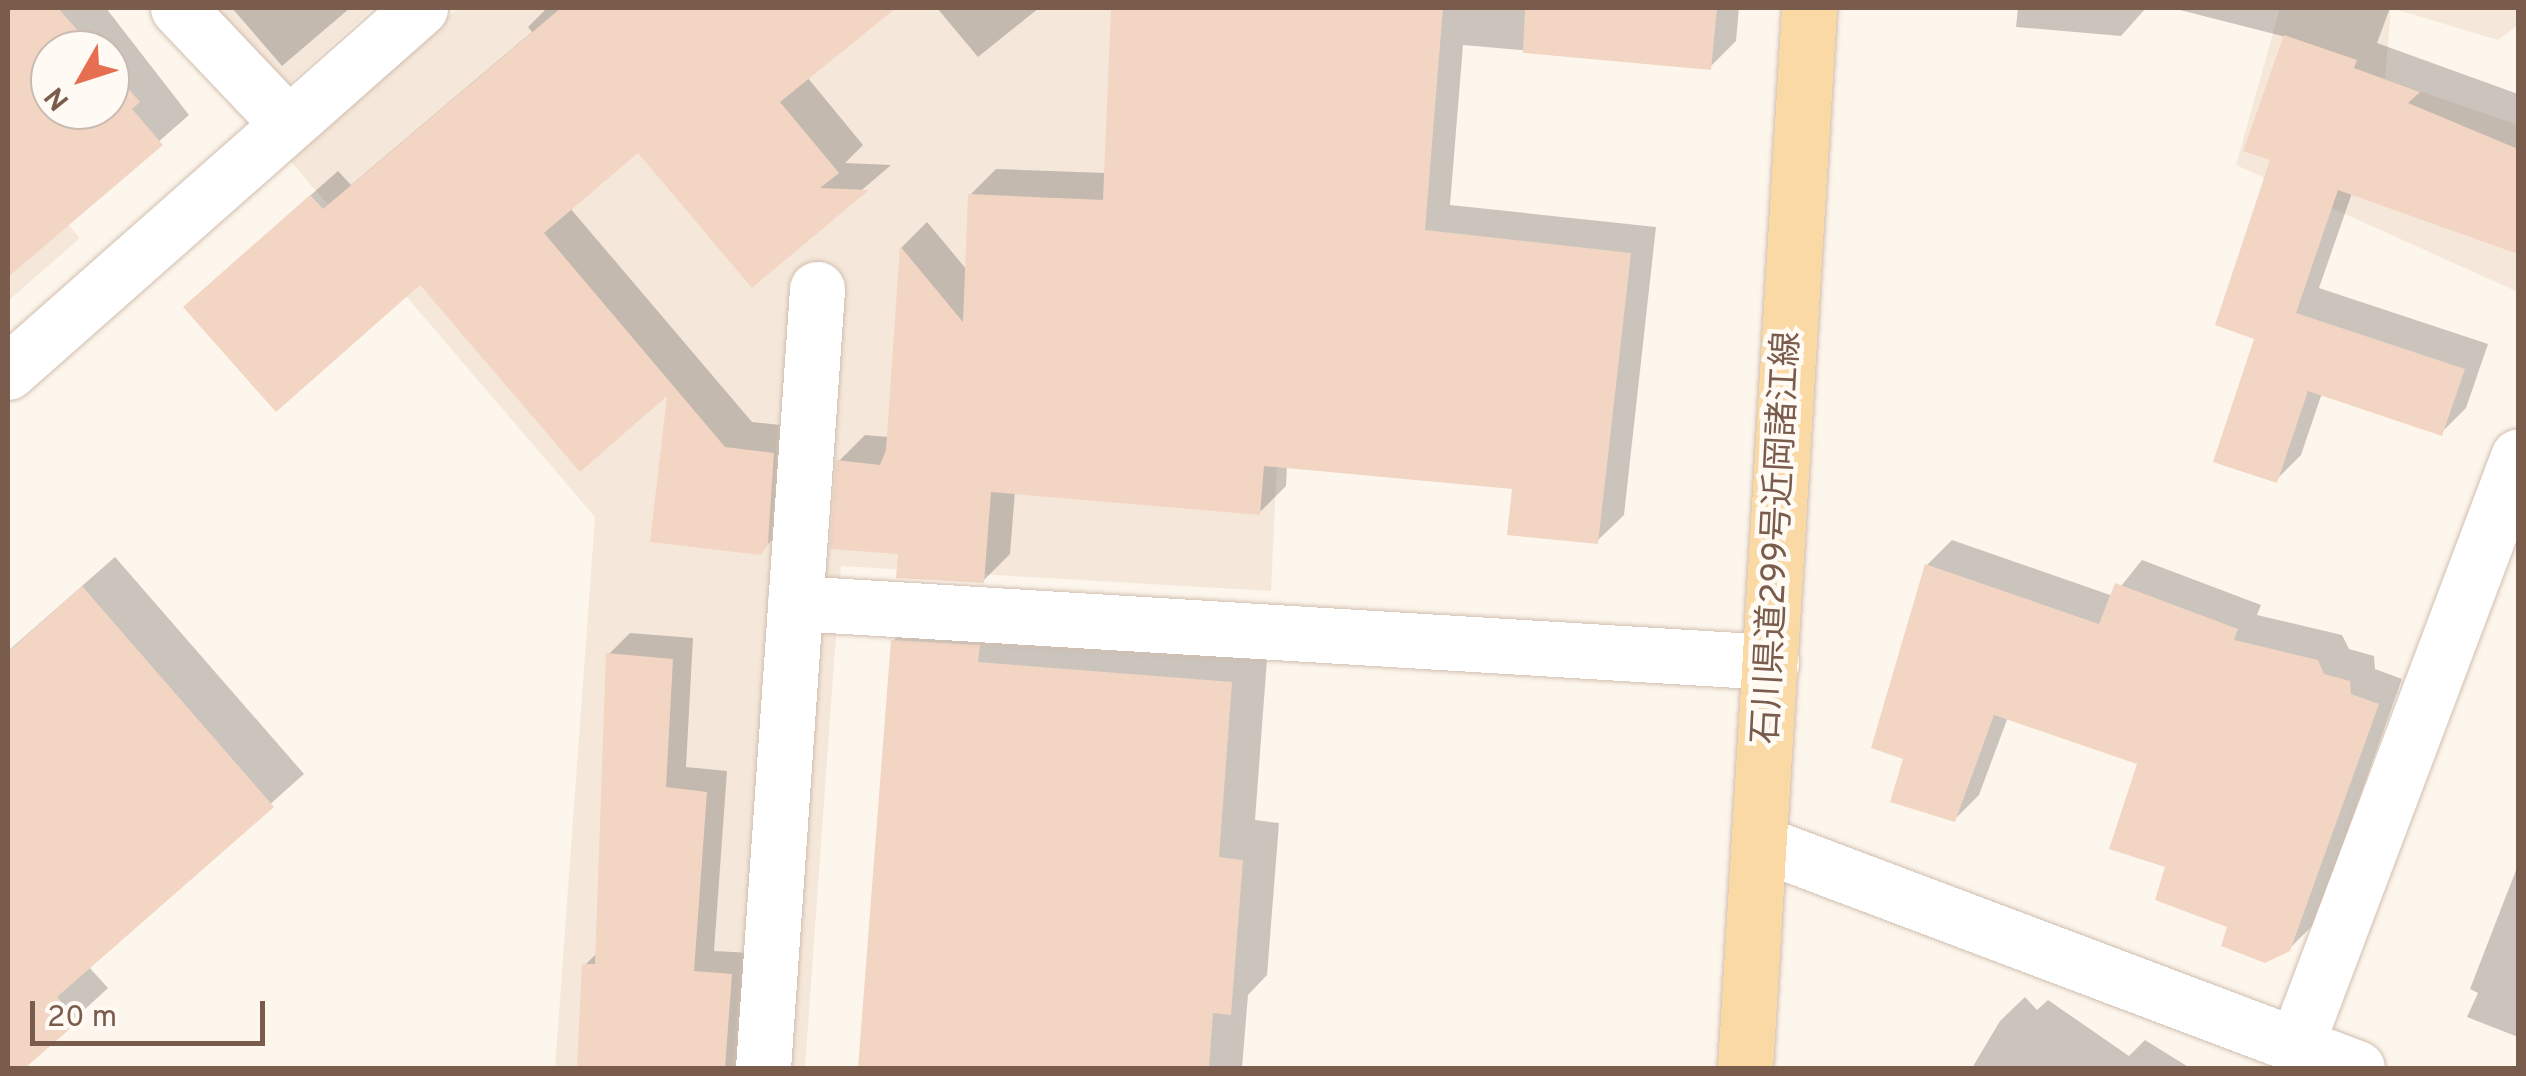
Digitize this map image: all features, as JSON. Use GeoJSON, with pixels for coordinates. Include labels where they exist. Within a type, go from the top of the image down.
{"type":"FeatureCollection","features":[{"type":"Feature","properties":{"kind":"main road","name":"石川県道299号近岡諸江線"},"geometry":{"type":"LineString","coordinates":[[1744,1068],[1810,8]]}},
{"type":"Feature","properties":{"kind":"street"},"geometry":{"type":"LineString","coordinates":[[178,8],[288,124]]}},
{"type":"Feature","properties":{"kind":"street"},"geometry":{"type":"LineString","coordinates":[[8,372],[420,8]]}},
{"type":"Feature","properties":{"kind":"street"},"geometry":{"type":"LineString","coordinates":[[763,1068],[817,290]]}},
{"type":"Feature","properties":{"kind":"street"},"geometry":{"type":"LineString","coordinates":[[2296,1045],[2518,457]]}},
{"type":"Feature","properties":{"kind":"street"},"geometry":{"type":"LineString","coordinates":[[796,603],[1771,662]]}},
{"type":"Feature","properties":{"kind":"street"},"geometry":{"type":"LineString","coordinates":[[1760,843],[2357,1068]]}},
{"type":"Feature","properties":{"kind":"shaded area"},"geometry":{"type":"Polygon","coordinates":[[[204,8],[373,8],[279,92],[204,8]]]}},
{"type":"Feature","properties":{"kind":"shaded area"},"geometry":{"type":"Polygon","coordinates":[[[458,8],[1298,8],[1271,591],[841,566],[805,1068],[555,1068],[595,517],[287,157],[458,8]]]}},
{"type":"Feature","properties":{"kind":"shaded area"},"geometry":{"type":"Polygon","coordinates":[[[2280,8],[2391,8],[2385,79],[2518,125],[2518,292],[2236,165],[2280,8]]]}},
{"type":"Feature","properties":{"kind":"shaded area"},"geometry":{"type":"Polygon","coordinates":[[[2391,8],[2518,8],[2518,25],[2498,40],[2391,8]]]}},
{"type":"Feature","properties":{"kind":"shaded area"},"geometry":{"type":"Polygon","coordinates":[[[8,154],[80,238],[8,301],[8,154]]]}},
{"type":"Feature","properties":{"kind":"building"},"geometry":{"type":"Polygon","coordinates":[[[8,8],[58,8],[77,30],[30,30],[30,130],[130,130],[130,91],[140,102],[132,109],[163,145],[8,277],[8,8]]]}},
{"type":"Feature","properties":{"kind":"building"},"geometry":{"type":"Polygon","coordinates":[[[561,8],[896,8],[780,102],[839,173],[820,188],[869,190],[752,288],[638,153],[544,233],[725,447],[774,453],[768,544],[761,555],[650,542],[667,396],[580,472],[420,285],[276,412],[183,307],[310,195],[323,209],[561,8]]]}},
{"type":"Feature","properties":{"kind":"building"},"geometry":{"type":"Polygon","coordinates":[[[1111,8],[1443,8],[1425,230],[1631,253],[1598,544],[1507,535],[1512,489],[1264,466],[1260,515],[991,492],[984,583],[896,578],[898,554],[830,549],[836,460],[880,465],[886,450],[900,246],[963,322],[968,194],[1103,200],[1111,8]]]}},
{"type":"Feature","properties":{"kind":"building"},"geometry":{"type":"Polygon","coordinates":[[[1525,8],[1717,8],[1711,70],[1523,53],[1525,8]]]}},
{"type":"Feature","properties":{"kind":"building"},"geometry":{"type":"Polygon","coordinates":[[[2284,35],[2357,60],[2354,68],[2420,92],[2408,103],[2518,149],[2518,254],[2338,190],[2296,313],[2465,369],[2442,436],[2308,391],[2277,483],[2213,462],[2254,339],[2215,325],[2270,160],[2243,151],[2284,35]]]}},
{"type":"Feature","properties":{"kind":"building"},"geometry":{"type":"Polygon","coordinates":[[[1925,564],[2099,624],[2115,583],[2238,629],[2234,640],[2318,660],[2324,674],[2350,681],[2351,694],[2379,704],[2290,951],[2265,963],[2221,946],[2227,927],[2155,900],[2165,867],[2109,849],[2137,764],[1994,715],[1955,822],[1890,802],[1903,759],[1871,748],[1925,564]]]}},
{"type":"Feature","properties":{"kind":"building"},"geometry":{"type":"Polygon","coordinates":[[[82,586],[274,807],[57,997],[79,1021],[25,1068],[8,1068],[8,652],[82,586]]]}},
{"type":"Feature","properties":{"kind":"building"},"geometry":{"type":"Polygon","coordinates":[[[891,640],[980,645],[978,662],[1232,682],[1219,857],[1243,860],[1231,1015],[1213,1013],[1209,1068],[858,1068],[891,640]]]}},
{"type":"Feature","properties":{"kind":"building"},"geometry":{"type":"Polygon","coordinates":[[[606,653],[673,659],[666,787],[707,792],[694,971],[732,974],[725,1068],[577,1068],[582,964],[595,964],[606,653]]]}}]}
